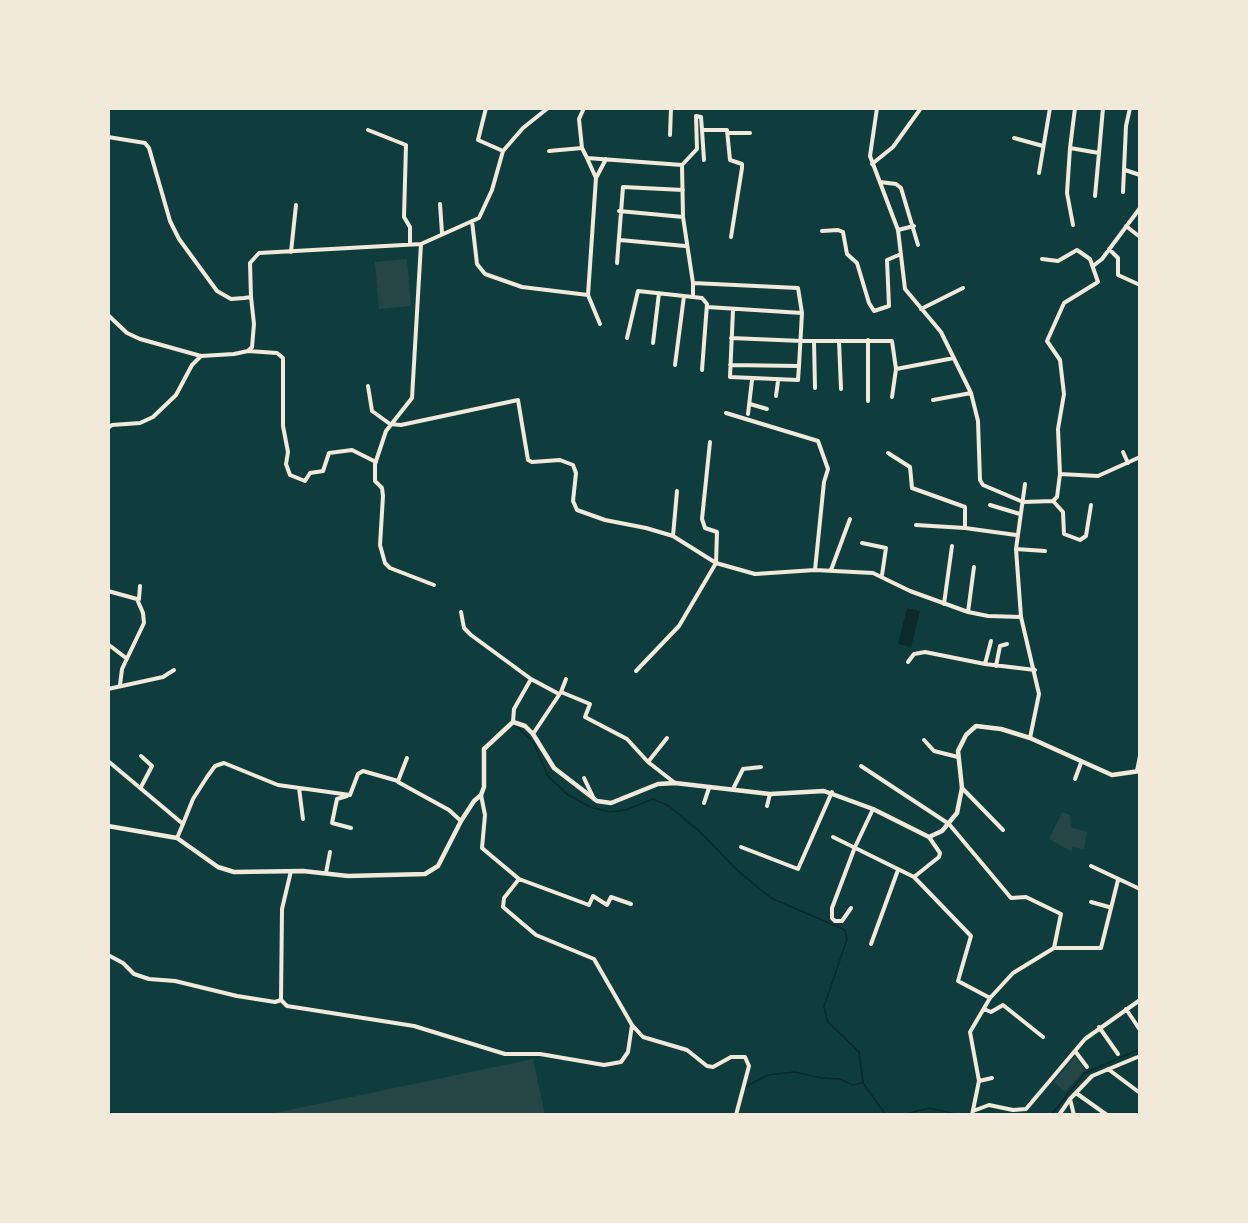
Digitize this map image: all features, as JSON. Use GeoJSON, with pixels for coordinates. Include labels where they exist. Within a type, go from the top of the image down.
{"type":"FeatureCollection","features":[{"type":"Feature","properties":{"kind":"street"},"geometry":{"type":"LineString","coordinates":[[486,108],[478,140],[503,151]]}},
{"type":"Feature","properties":{"kind":"street"},"geometry":{"type":"LineString","coordinates":[[248,351],[253,340],[249,268],[254,256],[268,251],[291,252],[421,244],[479,218],[492,190],[503,151],[523,128],[548,108]]}},
{"type":"Feature","properties":{"kind":"street"},"geometry":{"type":"LineString","coordinates":[[584,108],[579,119],[582,148],[596,178]]}},
{"type":"Feature","properties":{"kind":"street"},"geometry":{"type":"LineString","coordinates":[[670,135],[671,108]]}},
{"type":"Feature","properties":{"kind":"street"},"geometry":{"type":"LineString","coordinates":[[877,108],[869,150],[872,164],[898,230],[905,289],[941,332],[971,393],[978,421],[980,480],[983,484],[1023,502],[1053,501],[1057,497],[1060,474],[1058,429],[1064,394],[1060,360],[1047,341],[1064,303],[1097,284],[1093,266],[1087,256],[1077,250],[1058,261],[1042,259]]}},
{"type":"Feature","properties":{"kind":"street"},"geometry":{"type":"LineString","coordinates":[[872,164],[893,147],[921,108]]}},
{"type":"Feature","properties":{"kind":"street"},"geometry":{"type":"LineString","coordinates":[[1039,173],[1050,108]]}},
{"type":"Feature","properties":{"kind":"street"},"geometry":{"type":"LineString","coordinates":[[1073,225],[1067,193],[1075,108]]}},
{"type":"Feature","properties":{"kind":"street"},"geometry":{"type":"LineString","coordinates":[[1095,196],[1103,108]]}},
{"type":"Feature","properties":{"kind":"street"},"geometry":{"type":"LineString","coordinates":[[1123,192],[1126,126],[1130,108]]}},
{"type":"Feature","properties":{"kind":"street"},"geometry":{"type":"LineString","coordinates":[[693,297],[693,283],[685,246],[682,165],[697,149],[697,116],[701,117],[704,160]]}},
{"type":"Feature","properties":{"kind":"street"},"geometry":{"type":"LineString","coordinates":[[702,130],[724,128],[728,133],[730,160],[742,164],[731,237]]}},
{"type":"Feature","properties":{"kind":"street"},"geometry":{"type":"LineString","coordinates":[[368,130],[406,145],[404,218],[410,227],[410,245]]}},
{"type":"Feature","properties":{"kind":"street"},"geometry":{"type":"LineString","coordinates":[[728,133],[750,133]]}},
{"type":"Feature","properties":{"kind":"street"},"geometry":{"type":"LineString","coordinates":[[108,137],[145,143],[149,148],[170,221],[179,240],[218,291],[231,299],[251,297]]}},
{"type":"Feature","properties":{"kind":"street"},"geometry":{"type":"LineString","coordinates":[[1014,138],[1043,146]]}},
{"type":"Feature","properties":{"kind":"street"},"geometry":{"type":"LineString","coordinates":[[549,151],[582,148]]}},
{"type":"Feature","properties":{"kind":"street"},"geometry":{"type":"LineString","coordinates":[[1070,148],[1099,153]]}},
{"type":"Feature","properties":{"kind":"street"},"geometry":{"type":"LineString","coordinates":[[587,158],[682,165]]}},
{"type":"Feature","properties":{"kind":"street"},"geometry":{"type":"LineString","coordinates":[[600,324],[588,295],[596,178],[606,159]]}},
{"type":"Feature","properties":{"kind":"street"},"geometry":{"type":"LineString","coordinates":[[1125,170],[1140,175]]}},
{"type":"Feature","properties":{"kind":"street"},"geometry":{"type":"LineString","coordinates":[[880,182],[899,186],[914,226],[918,245]]}},
{"type":"Feature","properties":{"kind":"street"},"geometry":{"type":"LineString","coordinates":[[617,263],[622,187],[683,190]]}},
{"type":"Feature","properties":{"kind":"street"},"geometry":{"type":"LineString","coordinates":[[440,204],[442,233]]}},
{"type":"Feature","properties":{"kind":"street"},"geometry":{"type":"LineString","coordinates":[[291,252],[297,205]]}},
{"type":"Feature","properties":{"kind":"street"},"geometry":{"type":"LineString","coordinates":[[1093,266],[1140,208]]}},
{"type":"Feature","properties":{"kind":"street"},"geometry":{"type":"LineString","coordinates":[[619,211],[683,217]]}},
{"type":"Feature","properties":{"kind":"street"},"geometry":{"type":"LineString","coordinates":[[472,221],[477,264],[484,274],[522,287],[588,295]]}},
{"type":"Feature","properties":{"kind":"street"},"geometry":{"type":"LineString","coordinates":[[898,230],[914,226]]}},
{"type":"Feature","properties":{"kind":"street"},"geometry":{"type":"LineString","coordinates":[[1126,226],[1140,237]]}},
{"type":"Feature","properties":{"kind":"street"},"geometry":{"type":"LineString","coordinates":[[822,231],[843,232],[847,254],[857,263],[869,303],[874,311],[889,306],[887,260],[890,256],[901,254]]}},
{"type":"Feature","properties":{"kind":"street"},"geometry":{"type":"LineString","coordinates":[[620,240],[685,246]]}},
{"type":"Feature","properties":{"kind":"street"},"geometry":{"type":"LineString","coordinates":[[421,244],[412,398],[409,405],[390,424],[376,462],[375,481],[382,488],[383,496],[381,556],[390,568],[434,585]]}},
{"type":"Feature","properties":{"kind":"street"},"geometry":{"type":"LineString","coordinates":[[1109,249],[1118,258],[1118,275],[1140,285]]}},
{"type":"Feature","properties":{"kind":"street"},"geometry":{"type":"LineString","coordinates":[[693,283],[796,286],[800,291],[802,313],[798,380],[752,380],[730,377],[733,310]]}},
{"type":"Feature","properties":{"kind":"street"},"geometry":{"type":"LineString","coordinates":[[921,309],[963,288]]}},
{"type":"Feature","properties":{"kind":"street"},"geometry":{"type":"LineString","coordinates":[[627,338],[635,294],[640,291],[704,299],[707,307],[702,370]]}},
{"type":"Feature","properties":{"kind":"street"},"geometry":{"type":"LineString","coordinates":[[653,343],[659,293]]}},
{"type":"Feature","properties":{"kind":"street"},"geometry":{"type":"LineString","coordinates":[[675,365],[684,296]]}},
{"type":"Feature","properties":{"kind":"street"},"geometry":{"type":"LineString","coordinates":[[707,307],[802,313]]}},
{"type":"Feature","properties":{"kind":"street"},"geometry":{"type":"LineString","coordinates":[[108,315],[127,333],[140,339],[201,356],[248,351],[277,353],[283,358],[284,426],[288,452],[286,464],[290,475],[305,481],[310,473],[323,471],[329,453],[352,450],[376,462]]}},
{"type":"Feature","properties":{"kind":"street"},"geometry":{"type":"LineString","coordinates":[[731,338],[802,341],[892,340],[896,369],[892,397]]}},
{"type":"Feature","properties":{"kind":"street"},"geometry":{"type":"LineString","coordinates":[[868,340],[868,401]]}},
{"type":"Feature","properties":{"kind":"street"},"geometry":{"type":"LineString","coordinates":[[814,341],[815,388]]}},
{"type":"Feature","properties":{"kind":"street"},"geometry":{"type":"LineString","coordinates":[[839,341],[841,389]]}},
{"type":"Feature","properties":{"kind":"street"},"geometry":{"type":"LineString","coordinates":[[108,428],[112,425],[140,423],[153,417],[176,395],[192,365],[201,356]]}},
{"type":"Feature","properties":{"kind":"street"},"geometry":{"type":"LineString","coordinates":[[896,369],[954,358]]}},
{"type":"Feature","properties":{"kind":"street"},"geometry":{"type":"LineString","coordinates":[[730,365],[799,366]]}},
{"type":"Feature","properties":{"kind":"street"},"geometry":{"type":"LineString","coordinates":[[748,414],[752,380]]}},
{"type":"Feature","properties":{"kind":"street"},"geometry":{"type":"LineString","coordinates":[[776,396],[778,381]]}},
{"type":"Feature","properties":{"kind":"street"},"geometry":{"type":"LineString","coordinates":[[368,387],[372,411],[390,424],[401,425],[518,400],[528,460],[532,462],[560,460],[573,465],[576,473],[573,501],[577,510],[605,520],[673,536],[715,562],[755,574],[831,570],[882,575],[910,591],[968,612],[988,616],[1021,617]]}},
{"type":"Feature","properties":{"kind":"street"},"geometry":{"type":"LineString","coordinates":[[933,400],[971,393]]}},
{"type":"Feature","properties":{"kind":"street"},"geometry":{"type":"LineString","coordinates":[[750,404],[767,409]]}},
{"type":"Feature","properties":{"kind":"street"},"geometry":{"type":"LineString","coordinates":[[726,414],[818,441],[828,469],[824,482],[815,570]]}},
{"type":"Feature","properties":{"kind":"street"},"geometry":{"type":"LineString","coordinates":[[636,672],[679,626],[715,562],[717,532],[705,528],[702,519],[710,442]]}},
{"type":"Feature","properties":{"kind":"street"},"geometry":{"type":"LineString","coordinates":[[1123,452],[1128,463]]}},
{"type":"Feature","properties":{"kind":"street"},"geometry":{"type":"LineString","coordinates":[[888,453],[910,467],[912,488],[965,507],[965,528]]}},
{"type":"Feature","properties":{"kind":"street"},"geometry":{"type":"LineString","coordinates":[[1060,474],[1091,477],[1140,457]]}},
{"type":"Feature","properties":{"kind":"street"},"geometry":{"type":"LineString","coordinates":[[1025,484],[1016,535],[1016,549],[1021,617],[1039,694],[1030,738]]}},
{"type":"Feature","properties":{"kind":"street"},"geometry":{"type":"LineString","coordinates":[[673,536],[676,491]]}},
{"type":"Feature","properties":{"kind":"street"},"geometry":{"type":"LineString","coordinates":[[1053,501],[1063,512],[1064,534],[1080,540],[1086,536],[1091,505]]}},
{"type":"Feature","properties":{"kind":"street"},"geometry":{"type":"LineString","coordinates":[[990,505],[1020,514]]}},
{"type":"Feature","properties":{"kind":"street"},"geometry":{"type":"LineString","coordinates":[[831,570],[850,519]]}},
{"type":"Feature","properties":{"kind":"street"},"geometry":{"type":"LineString","coordinates":[[916,525],[965,528],[1016,535]]}},
{"type":"Feature","properties":{"kind":"street"},"geometry":{"type":"LineString","coordinates":[[862,543],[887,549],[882,575]]}},
{"type":"Feature","properties":{"kind":"street"},"geometry":{"type":"LineString","coordinates":[[944,604],[952,546]]}},
{"type":"Feature","properties":{"kind":"street"},"geometry":{"type":"LineString","coordinates":[[1016,549],[1045,552]]}},
{"type":"Feature","properties":{"kind":"street"},"geometry":{"type":"LineString","coordinates":[[968,612],[974,567]]}},
{"type":"Feature","properties":{"kind":"street"},"geometry":{"type":"LineString","coordinates":[[120,686],[126,658],[144,623],[139,600],[140,586]]}},
{"type":"Feature","properties":{"kind":"street"},"geometry":{"type":"LineString","coordinates":[[108,591],[139,600]]}},
{"type":"Feature","properties":{"kind":"street"},"geometry":{"type":"LineString","coordinates":[[461,612],[464,628],[471,636],[531,679],[590,704],[585,717],[627,739],[648,762],[675,783]]}},
{"type":"Feature","properties":{"kind":"street"},"geometry":{"type":"LineString","coordinates":[[985,664],[991,641]]}},
{"type":"Feature","properties":{"kind":"street"},"geometry":{"type":"LineString","coordinates":[[996,666],[1000,646],[1007,644]]}},
{"type":"Feature","properties":{"kind":"street"},"geometry":{"type":"LineString","coordinates":[[109,645],[126,658]]}},
{"type":"Feature","properties":{"kind":"street"},"geometry":{"type":"LineString","coordinates":[[908,662],[914,654],[925,652],[996,666],[1035,670]]}},
{"type":"Feature","properties":{"kind":"street"},"geometry":{"type":"LineString","coordinates":[[108,689],[163,677],[174,670]]}},
{"type":"Feature","properties":{"kind":"street"},"geometry":{"type":"LineString","coordinates":[[108,826],[177,838],[225,870],[291,871],[348,876],[430,873],[438,866],[461,821],[481,795],[484,787],[484,749],[513,722],[514,709],[531,679]]}},
{"type":"Feature","properties":{"kind":"street"},"geometry":{"type":"LineString","coordinates":[[533,734],[560,693],[566,679]]}},
{"type":"Feature","properties":{"kind":"street"},"geometry":{"type":"LineString","coordinates":[[513,722],[525,726],[533,734],[554,768],[594,800],[611,803],[658,784],[675,783],[770,794],[819,790],[832,792],[873,809],[929,837],[940,853],[939,857],[914,877]]}},
{"type":"Feature","properties":{"kind":"street"},"geometry":{"type":"LineString","coordinates":[[929,837],[949,824],[957,813],[962,788],[958,757],[960,747],[972,728],[1002,729],[1030,738],[1081,763],[1112,775],[1138,771],[1140,756]]}},
{"type":"Feature","properties":{"kind":"street"},"geometry":{"type":"LineString","coordinates":[[648,762],[667,738]]}},
{"type":"Feature","properties":{"kind":"street"},"geometry":{"type":"LineString","coordinates":[[924,740],[934,751],[958,757]]}},
{"type":"Feature","properties":{"kind":"street"},"geometry":{"type":"LineString","coordinates":[[141,756],[152,766],[141,787]]}},
{"type":"Feature","properties":{"kind":"street"},"geometry":{"type":"LineString","coordinates":[[398,782],[407,758]]}},
{"type":"Feature","properties":{"kind":"street"},"geometry":{"type":"LineString","coordinates":[[108,761],[183,824]]}},
{"type":"Feature","properties":{"kind":"street"},"geometry":{"type":"LineString","coordinates":[[1075,779],[1081,763]]}},
{"type":"Feature","properties":{"kind":"street"},"geometry":{"type":"LineString","coordinates":[[177,838],[202,784],[215,766],[221,764],[232,764],[258,777],[299,788],[350,795]]}},
{"type":"Feature","properties":{"kind":"street"},"geometry":{"type":"LineString","coordinates":[[861,766],[949,824],[1011,897],[1026,897],[1060,913],[1054,948]]}},
{"type":"Feature","properties":{"kind":"street"},"geometry":{"type":"LineString","coordinates":[[733,789],[743,769],[761,767]]}},
{"type":"Feature","properties":{"kind":"street"},"geometry":{"type":"LineString","coordinates":[[350,795],[358,774],[363,771],[398,782],[449,810],[461,821]]}},
{"type":"Feature","properties":{"kind":"street"},"geometry":{"type":"LineString","coordinates":[[584,778],[594,800]]}},
{"type":"Feature","properties":{"kind":"street"},"geometry":{"type":"LineString","coordinates":[[299,788],[303,819]]}},
{"type":"Feature","properties":{"kind":"street"},"geometry":{"type":"LineString","coordinates":[[704,803],[709,788]]}},
{"type":"Feature","properties":{"kind":"street"},"geometry":{"type":"LineString","coordinates":[[962,788],[1002,830]]}},
{"type":"Feature","properties":{"kind":"street"},"geometry":{"type":"LineString","coordinates":[[741,847],[798,869],[803,865],[832,792]]}},
{"type":"Feature","properties":{"kind":"street"},"geometry":{"type":"LineString","coordinates":[[767,806],[770,794]]}},
{"type":"Feature","properties":{"kind":"street"},"geometry":{"type":"LineString","coordinates":[[350,795],[337,798],[332,823],[351,828]]}},
{"type":"Feature","properties":{"kind":"street"},"geometry":{"type":"LineString","coordinates":[[481,795],[485,815],[482,848],[519,879],[590,905],[593,896],[607,905],[612,897],[631,904]]}},
{"type":"Feature","properties":{"kind":"street"},"geometry":{"type":"LineString","coordinates":[[851,908],[842,921],[838,922],[832,918],[832,908],[855,847],[873,809]]}},
{"type":"Feature","properties":{"kind":"street"},"geometry":{"type":"LineString","coordinates":[[833,837],[914,877],[971,937],[958,981],[990,998]]}},
{"type":"Feature","properties":{"kind":"street"},"geometry":{"type":"LineString","coordinates":[[326,873],[330,852]]}},
{"type":"Feature","properties":{"kind":"street"},"geometry":{"type":"LineString","coordinates":[[1091,866],[1140,889]]}},
{"type":"Feature","properties":{"kind":"street"},"geometry":{"type":"LineString","coordinates":[[871,944],[898,870]]}},
{"type":"Feature","properties":{"kind":"street"},"geometry":{"type":"LineString","coordinates":[[291,871],[282,909],[281,1000],[287,1006],[414,1026],[505,1054],[540,1054],[604,1065],[621,1062],[628,1052],[632,1025]]}},
{"type":"Feature","properties":{"kind":"street"},"geometry":{"type":"LineString","coordinates":[[519,879],[504,898],[503,907],[536,934],[594,959],[632,1025],[643,1037],[687,1050],[707,1066],[713,1067],[731,1057],[745,1057],[749,1066],[736,1115]]}},
{"type":"Feature","properties":{"kind":"street"},"geometry":{"type":"LineString","coordinates":[[972,1113],[979,1081],[970,1032],[990,998],[1012,973],[1054,948],[1101,948],[1109,907],[1118,880]]}},
{"type":"Feature","properties":{"kind":"street"},"geometry":{"type":"LineString","coordinates":[[1092,902],[1109,907]]}},
{"type":"Feature","properties":{"kind":"street"},"geometry":{"type":"LineString","coordinates":[[108,955],[123,963],[134,974],[149,979],[175,981],[237,996],[274,1002],[281,1000]]}},
{"type":"Feature","properties":{"kind":"street"},"geometry":{"type":"LineString","coordinates":[[972,1113],[989,1105],[1013,1110],[1026,1109],[1075,1051],[1099,1027],[1140,1000]]}},
{"type":"Feature","properties":{"kind":"street"},"geometry":{"type":"LineString","coordinates":[[984,1009],[991,1012],[1003,1005],[1043,1037]]}},
{"type":"Feature","properties":{"kind":"street"},"geometry":{"type":"LineString","coordinates":[[1126,1009],[1140,1030]]}},
{"type":"Feature","properties":{"kind":"street"},"geometry":{"type":"LineString","coordinates":[[1099,1027],[1118,1054]]}},
{"type":"Feature","properties":{"kind":"street"},"geometry":{"type":"LineString","coordinates":[[1075,1051],[1087,1067]]}},
{"type":"Feature","properties":{"kind":"street"},"geometry":{"type":"LineString","coordinates":[[1059,1115],[1070,1099],[1092,1076],[1140,1056]]}},
{"type":"Feature","properties":{"kind":"street"},"geometry":{"type":"LineString","coordinates":[[1108,1069],[1140,1093]]}},
{"type":"Feature","properties":{"kind":"street"},"geometry":{"type":"LineString","coordinates":[[979,1081],[992,1078]]}},
{"type":"Feature","properties":{"kind":"street"},"geometry":{"type":"LineString","coordinates":[[1076,1093],[1107,1115]]}},
{"type":"Feature","properties":{"kind":"street"},"geometry":{"type":"LineString","coordinates":[[1070,1099],[1074,1115]]}},
{"type":"Feature","properties":{"kind":"shaded area"},"geometry":{"type":"Polygon","coordinates":[[[407,259],[411,306],[379,309],[375,262],[407,259]]]}},
{"type":"Feature","properties":{"kind":"shaded area"},"geometry":{"type":"Polygon","coordinates":[[[907,608],[920,611],[911,647],[898,644],[907,608]]]}},
{"type":"Feature","properties":{"kind":"shaded area"},"geometry":{"type":"Polygon","coordinates":[[[1062,812],[1070,815],[1071,827],[1087,832],[1084,849],[1073,847],[1071,851],[1049,839],[1062,812]]]}},
{"type":"Feature","properties":{"kind":"shaded area"},"geometry":{"type":"Polygon","coordinates":[[[1075,1056],[1085,1070],[1065,1092],[1054,1082],[1075,1056]]]}},
{"type":"Feature","properties":{"kind":"shaded area"},"geometry":{"type":"Polygon","coordinates":[[[533,1059],[545,1115],[265,1115],[533,1059]]]}},
{"type":"Feature","properties":{"kind":"waterway"},"geometry":{"type":"LineString","coordinates":[[515,725],[533,742],[548,776],[567,794],[590,807],[610,812],[626,810],[653,799],[669,806],[699,831],[738,871],[771,898],[845,930],[847,939],[824,1007],[828,1022],[859,1052],[863,1083],[886,1115]]}},
{"type":"Feature","properties":{"kind":"waterway"},"geometry":{"type":"LineString","coordinates":[[1051,1115],[1085,1073],[1140,1049]]}},
{"type":"Feature","properties":{"kind":"waterway"},"geometry":{"type":"LineString","coordinates":[[745,1087],[768,1075],[795,1072],[821,1078],[840,1079],[853,1085],[862,1083]]}},
{"type":"Feature","properties":{"kind":"waterway"},"geometry":{"type":"LineString","coordinates":[[902,1115],[929,1108],[960,1115]]}}]}
